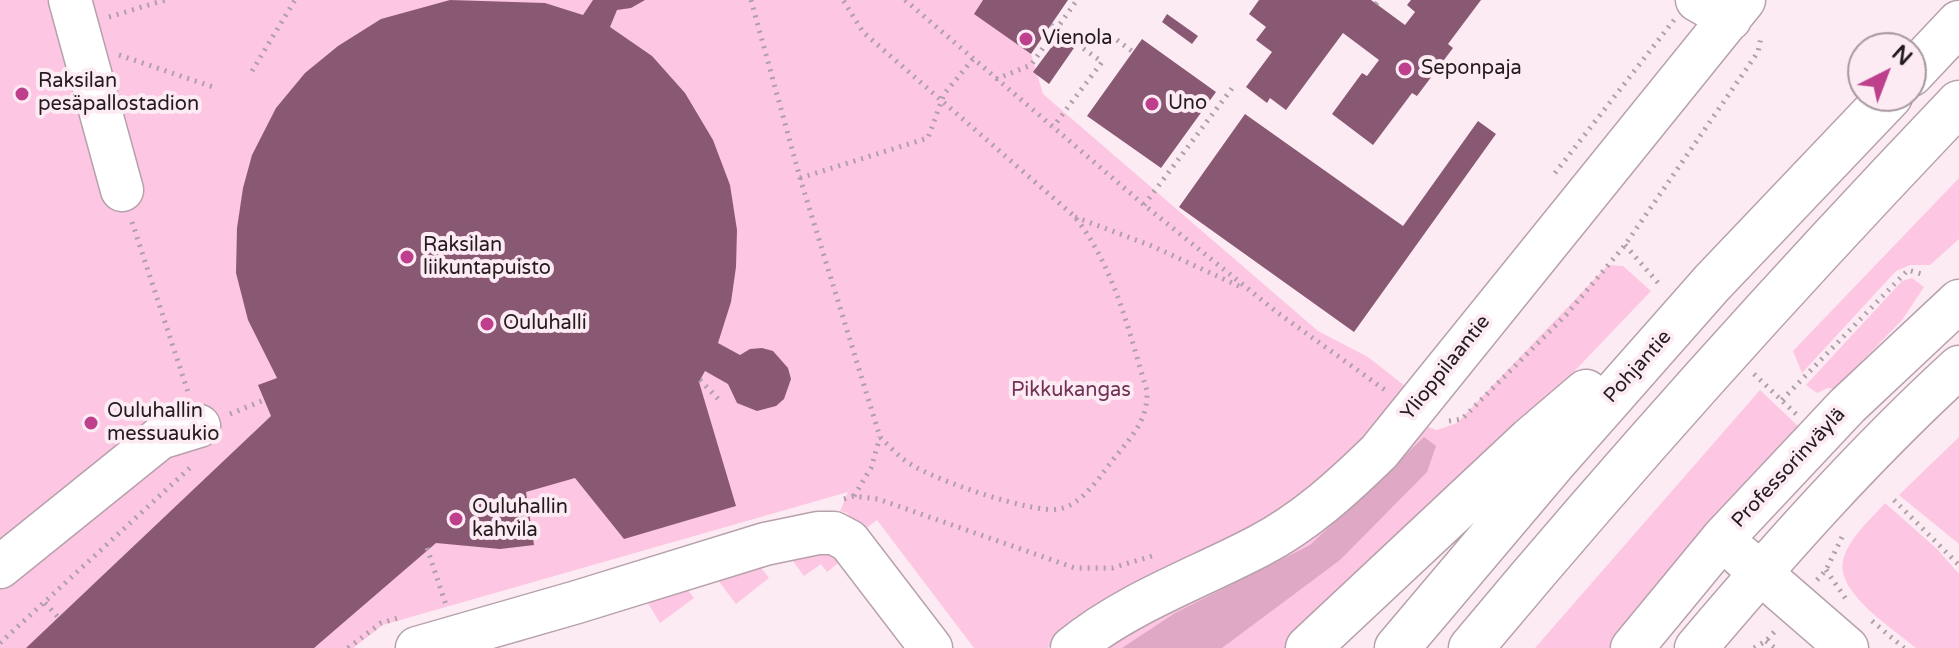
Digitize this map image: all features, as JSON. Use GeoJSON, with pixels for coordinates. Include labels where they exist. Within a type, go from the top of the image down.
{"type":"FeatureCollection","features":[{"type":"Feature","properties":{"kind":"highway"},"geometry":{"type":"LineString","coordinates":[[1927,57],[1959,23]]}},
{"type":"Feature","properties":{"kind":"highway"},"geometry":{"type":"LineString","coordinates":[[1471,648],[1596,498],[1959,103]]}},
{"type":"Feature","properties":{"kind":"highway","name":"Pohjantie"},"geometry":{"type":"LineString","coordinates":[[1397,648],[1555,461],[1712,283],[1875,112]]}},
{"type":"Feature","properties":{"kind":"highway"},"geometry":{"type":"LineString","coordinates":[[1308,648],[1531,439],[1712,283]]}},
{"type":"Feature","properties":{"kind":"street","name":"Ylioppilaantie"},"geometry":{"type":"LineString","coordinates":[[1072,648],[1099,626],[1300,522],[1332,497],[1379,452],[1392,394],[1718,7]]}},
{"type":"Feature","properties":{"kind":"street"},"geometry":{"type":"LineString","coordinates":[[76,22],[122,190]]}},
{"type":"Feature","properties":{"kind":"street","name":"Professorinväylä"},"geometry":{"type":"LineString","coordinates":[[1632,648],[1722,539],[1847,406],[1959,301]]}},
{"type":"Feature","properties":{"kind":"street"},"geometry":{"type":"LineString","coordinates":[[1696,648],[1915,407],[1959,367]]}},
{"type":"Feature","properties":{"kind":"street"},"geometry":{"type":"LineString","coordinates":[[0,567],[160,438],[199,426]]}},
{"type":"Feature","properties":{"kind":"street"},"geometry":{"type":"LineString","coordinates":[[437,642],[765,544],[834,533],[849,541],[931,648]]}},
{"type":"Feature","properties":{"kind":"street"},"geometry":{"type":"LineString","coordinates":[[1722,539],[1798,605],[1858,633]]}},
{"type":"Feature","properties":{"kind":"path"},"geometry":{"type":"LineString","coordinates":[[76,22],[165,0]]}},
{"type":"Feature","properties":{"kind":"path"},"geometry":{"type":"LineString","coordinates":[[252,71],[295,0]]}},
{"type":"Feature","properties":{"kind":"path"},"geometry":{"type":"LineString","coordinates":[[751,0],[800,178],[880,437],[913,466],[1023,507],[1060,509],[1087,491],[1137,431],[1148,406],[1147,391],[1118,297],[1093,243],[1074,216],[863,32],[843,0]]}},
{"type":"Feature","properties":{"kind":"path"},"geometry":{"type":"LineString","coordinates":[[905,0],[1144,205],[1252,292],[1437,423],[1462,419],[1567,314],[1625,245],[1758,52],[1764,14],[1718,7],[1548,183]]}},
{"type":"Feature","properties":{"kind":"path"},"geometry":{"type":"LineString","coordinates":[[996,79],[1031,65],[1054,27],[1077,0]]}},
{"type":"Feature","properties":{"kind":"path"},"geometry":{"type":"LineString","coordinates":[[76,22],[216,88]]}},
{"type":"Feature","properties":{"kind":"path"},"geometry":{"type":"LineString","coordinates":[[1053,127],[1102,62],[1054,27]]}},
{"type":"Feature","properties":{"kind":"path"},"geometry":{"type":"LineString","coordinates":[[1117,40],[1133,52]]}},
{"type":"Feature","properties":{"kind":"path"},"geometry":{"type":"LineString","coordinates":[[800,178],[928,138],[944,94],[973,59]]}},
{"type":"Feature","properties":{"kind":"path"},"geometry":{"type":"LineString","coordinates":[[1144,205],[1233,87]]}},
{"type":"Feature","properties":{"kind":"path"},"geometry":{"type":"LineString","coordinates":[[0,643],[206,453],[122,190]]}},
{"type":"Feature","properties":{"kind":"path"},"geometry":{"type":"LineString","coordinates":[[1074,216],[1152,246],[1252,292]]}},
{"type":"Feature","properties":{"kind":"path"},"geometry":{"type":"LineString","coordinates":[[1625,245],[1660,285]]}},
{"type":"Feature","properties":{"kind":"path"},"geometry":{"type":"LineString","coordinates":[[1782,400],[1908,270],[1925,275]]}},
{"type":"Feature","properties":{"kind":"path"},"geometry":{"type":"LineString","coordinates":[[1750,371],[1802,420]]}},
{"type":"Feature","properties":{"kind":"path"},"geometry":{"type":"LineString","coordinates":[[700,380],[722,403]]}},
{"type":"Feature","properties":{"kind":"path"},"geometry":{"type":"LineString","coordinates":[[854,496],[871,468],[880,437]]}},
{"type":"Feature","properties":{"kind":"path"},"geometry":{"type":"LineString","coordinates":[[841,500],[854,496],[878,499],[1075,568],[1112,568],[1160,553]]}},
{"type":"Feature","properties":{"kind":"path"},"geometry":{"type":"LineString","coordinates":[[1894,500],[1959,565]]}},
{"type":"Feature","properties":{"kind":"path"},"geometry":{"type":"LineString","coordinates":[[1754,648],[1766,641],[1826,570],[1843,535]]}},
{"type":"Feature","properties":{"kind":"path"},"geometry":{"type":"LineString","coordinates":[[427,548],[437,642]]}},
{"type":"Feature","properties":{"kind":"path"},"geometry":{"type":"LineString","coordinates":[[1826,570],[1846,599],[1858,609]]}},
{"type":"Feature","properties":{"kind":"path"},"geometry":{"type":"LineString","coordinates":[[45,603],[58,617]]}},
{"type":"Feature","properties":{"kind":"path"},"geometry":{"type":"LineString","coordinates":[[1858,633],[1904,648]]}},
{"type":"Feature","properties":{"kind":"path"},"geometry":{"type":"LineString","coordinates":[[1766,641],[1775,648]]}},
{"type":"Feature","properties":{"kind":"green space","name":"Raksilan liikuntapuisto"},"geometry":{"type":"Polygon","coordinates":[[[0,0],[983,0],[1031,54],[1043,94],[1318,331],[1368,357],[1410,390],[1395,409],[1288,510],[1091,615],[1047,648],[974,648],[877,520],[861,532],[847,513],[840,511],[848,492],[383,625],[353,648],[0,648],[0,0]]]}},
{"type":"Feature","properties":{"kind":"green space"},"geometry":{"type":"Polygon","coordinates":[[[1959,178],[1959,239],[1930,265],[1910,265],[1896,271],[1802,373],[1793,351],[1959,178]]]}},
{"type":"Feature","properties":{"kind":"green space"},"geometry":{"type":"Polygon","coordinates":[[[1608,265],[1623,266],[1651,291],[1522,426],[1285,648],[1097,648],[1418,424],[1437,430],[1457,423],[1608,265]]]}},
{"type":"Feature","properties":{"kind":"green space"},"geometry":{"type":"Polygon","coordinates":[[[1912,278],[1924,287],[1902,320],[1835,389],[1828,388],[1817,393],[1806,385],[1902,281],[1912,278]]]}},
{"type":"Feature","properties":{"kind":"green space"},"geometry":{"type":"Polygon","coordinates":[[[1760,390],[1799,427],[1709,528],[1610,648],[1535,648],[1760,390]]]}},
{"type":"Feature","properties":{"kind":"green space"},"geometry":{"type":"Polygon","coordinates":[[[1959,437],[1959,544],[1899,495],[1959,437]]]}},
{"type":"Feature","properties":{"kind":"green space"},"geometry":{"type":"Polygon","coordinates":[[[1885,503],[1937,549],[1959,574],[1959,648],[1916,648],[1867,608],[1847,583],[1843,570],[1847,549],[1885,503]]]}},
{"type":"Feature","properties":{"kind":"green space"},"geometry":{"type":"Polygon","coordinates":[[[791,553],[831,553],[842,560],[827,572],[821,564],[804,576],[790,557],[791,553]]]}},
{"type":"Feature","properties":{"kind":"green space"},"geometry":{"type":"Polygon","coordinates":[[[758,564],[769,578],[736,604],[720,579],[758,564]]]}},
{"type":"Feature","properties":{"kind":"green space"},"geometry":{"type":"Polygon","coordinates":[[[685,586],[694,598],[660,623],[646,600],[685,586]]]}},
{"type":"Feature","properties":{"kind":"shaded area"},"geometry":{"type":"Polygon","coordinates":[[[1424,437],[1436,446],[1427,472],[1340,560],[1222,648],[1122,648],[1175,613],[1310,545],[1424,437]]]}},
{"type":"Feature","properties":{"kind":"building","name":"Ouluhalli"},"geometry":{"type":"Polygon","coordinates":[[[450,0],[545,3],[583,15],[593,0],[645,0],[631,8],[617,10],[610,27],[652,56],[685,93],[713,140],[730,185],[737,230],[736,267],[731,302],[718,343],[740,355],[750,349],[773,351],[788,368],[791,379],[784,399],[776,406],[757,411],[737,403],[728,384],[705,371],[699,382],[736,506],[624,539],[575,478],[526,492],[534,545],[500,549],[436,543],[314,648],[26,648],[271,416],[258,385],[277,378],[248,320],[236,273],[237,228],[243,188],[252,155],[276,108],[305,73],[338,46],[381,19],[450,0]]]}},
{"type":"Feature","properties":{"kind":"building","name":"Vienola"},"geometry":{"type":"Polygon","coordinates":[[[983,0],[1068,0],[1031,54],[974,14],[983,0]]]}},
{"type":"Feature","properties":{"kind":"building"},"geometry":{"type":"Polygon","coordinates":[[[1259,0],[1371,0],[1405,25],[1415,12],[1407,5],[1411,0],[1481,0],[1448,44],[1453,48],[1417,96],[1412,93],[1373,145],[1332,114],[1362,73],[1367,76],[1379,60],[1343,33],[1286,110],[1270,98],[1267,103],[1246,87],[1272,52],[1256,40],[1266,27],[1249,14],[1259,0]]]}},
{"type":"Feature","properties":{"kind":"building"},"geometry":{"type":"Polygon","coordinates":[[[1167,14],[1198,36],[1192,44],[1162,22],[1167,14]]]}},
{"type":"Feature","properties":{"kind":"building"},"geometry":{"type":"Polygon","coordinates":[[[1059,37],[1074,48],[1049,84],[1033,72],[1059,37]]]}},
{"type":"Feature","properties":{"kind":"building","name":"Uno"},"geometry":{"type":"Polygon","coordinates":[[[1142,39],[1216,92],[1161,168],[1087,116],[1142,39]]]}},
{"type":"Feature","properties":{"kind":"building"},"geometry":{"type":"Polygon","coordinates":[[[1245,114],[1403,226],[1478,121],[1496,134],[1354,332],[1179,207],[1245,114]]]}},
{"type":"Feature","properties":{"kind":"place","name":"Vienola"},"geometry":{"type":"Point","coordinates":[1026,39]}},
{"type":"Feature","properties":{"kind":"place","name":"Seponpaja"},"geometry":{"type":"Point","coordinates":[1405,69]}},
{"type":"Feature","properties":{"kind":"place","name":"Raksilan pesäpallostadion"},"geometry":{"type":"Point","coordinates":[22,94]}},
{"type":"Feature","properties":{"kind":"place","name":"Uno"},"geometry":{"type":"Point","coordinates":[1152,104]}},
{"type":"Feature","properties":{"kind":"place","name":"Raksilan liikuntapuisto"},"geometry":{"type":"Point","coordinates":[407,257]}},
{"type":"Feature","properties":{"kind":"place","name":"Ouluhalli"},"geometry":{"type":"Point","coordinates":[487,324]}},
{"type":"Feature","properties":{"kind":"place","name":"Ouluhallin messuaukio"},"geometry":{"type":"Point","coordinates":[91,423]}},
{"type":"Feature","properties":{"kind":"place","name":"Ouluhallin kahvila"},"geometry":{"type":"Point","coordinates":[456,519]}},
{"type":"Feature","properties":{"kind":"park label","name":"Pikkukangas"},"geometry":{"type":"Point","coordinates":[1071,391]}}]}
